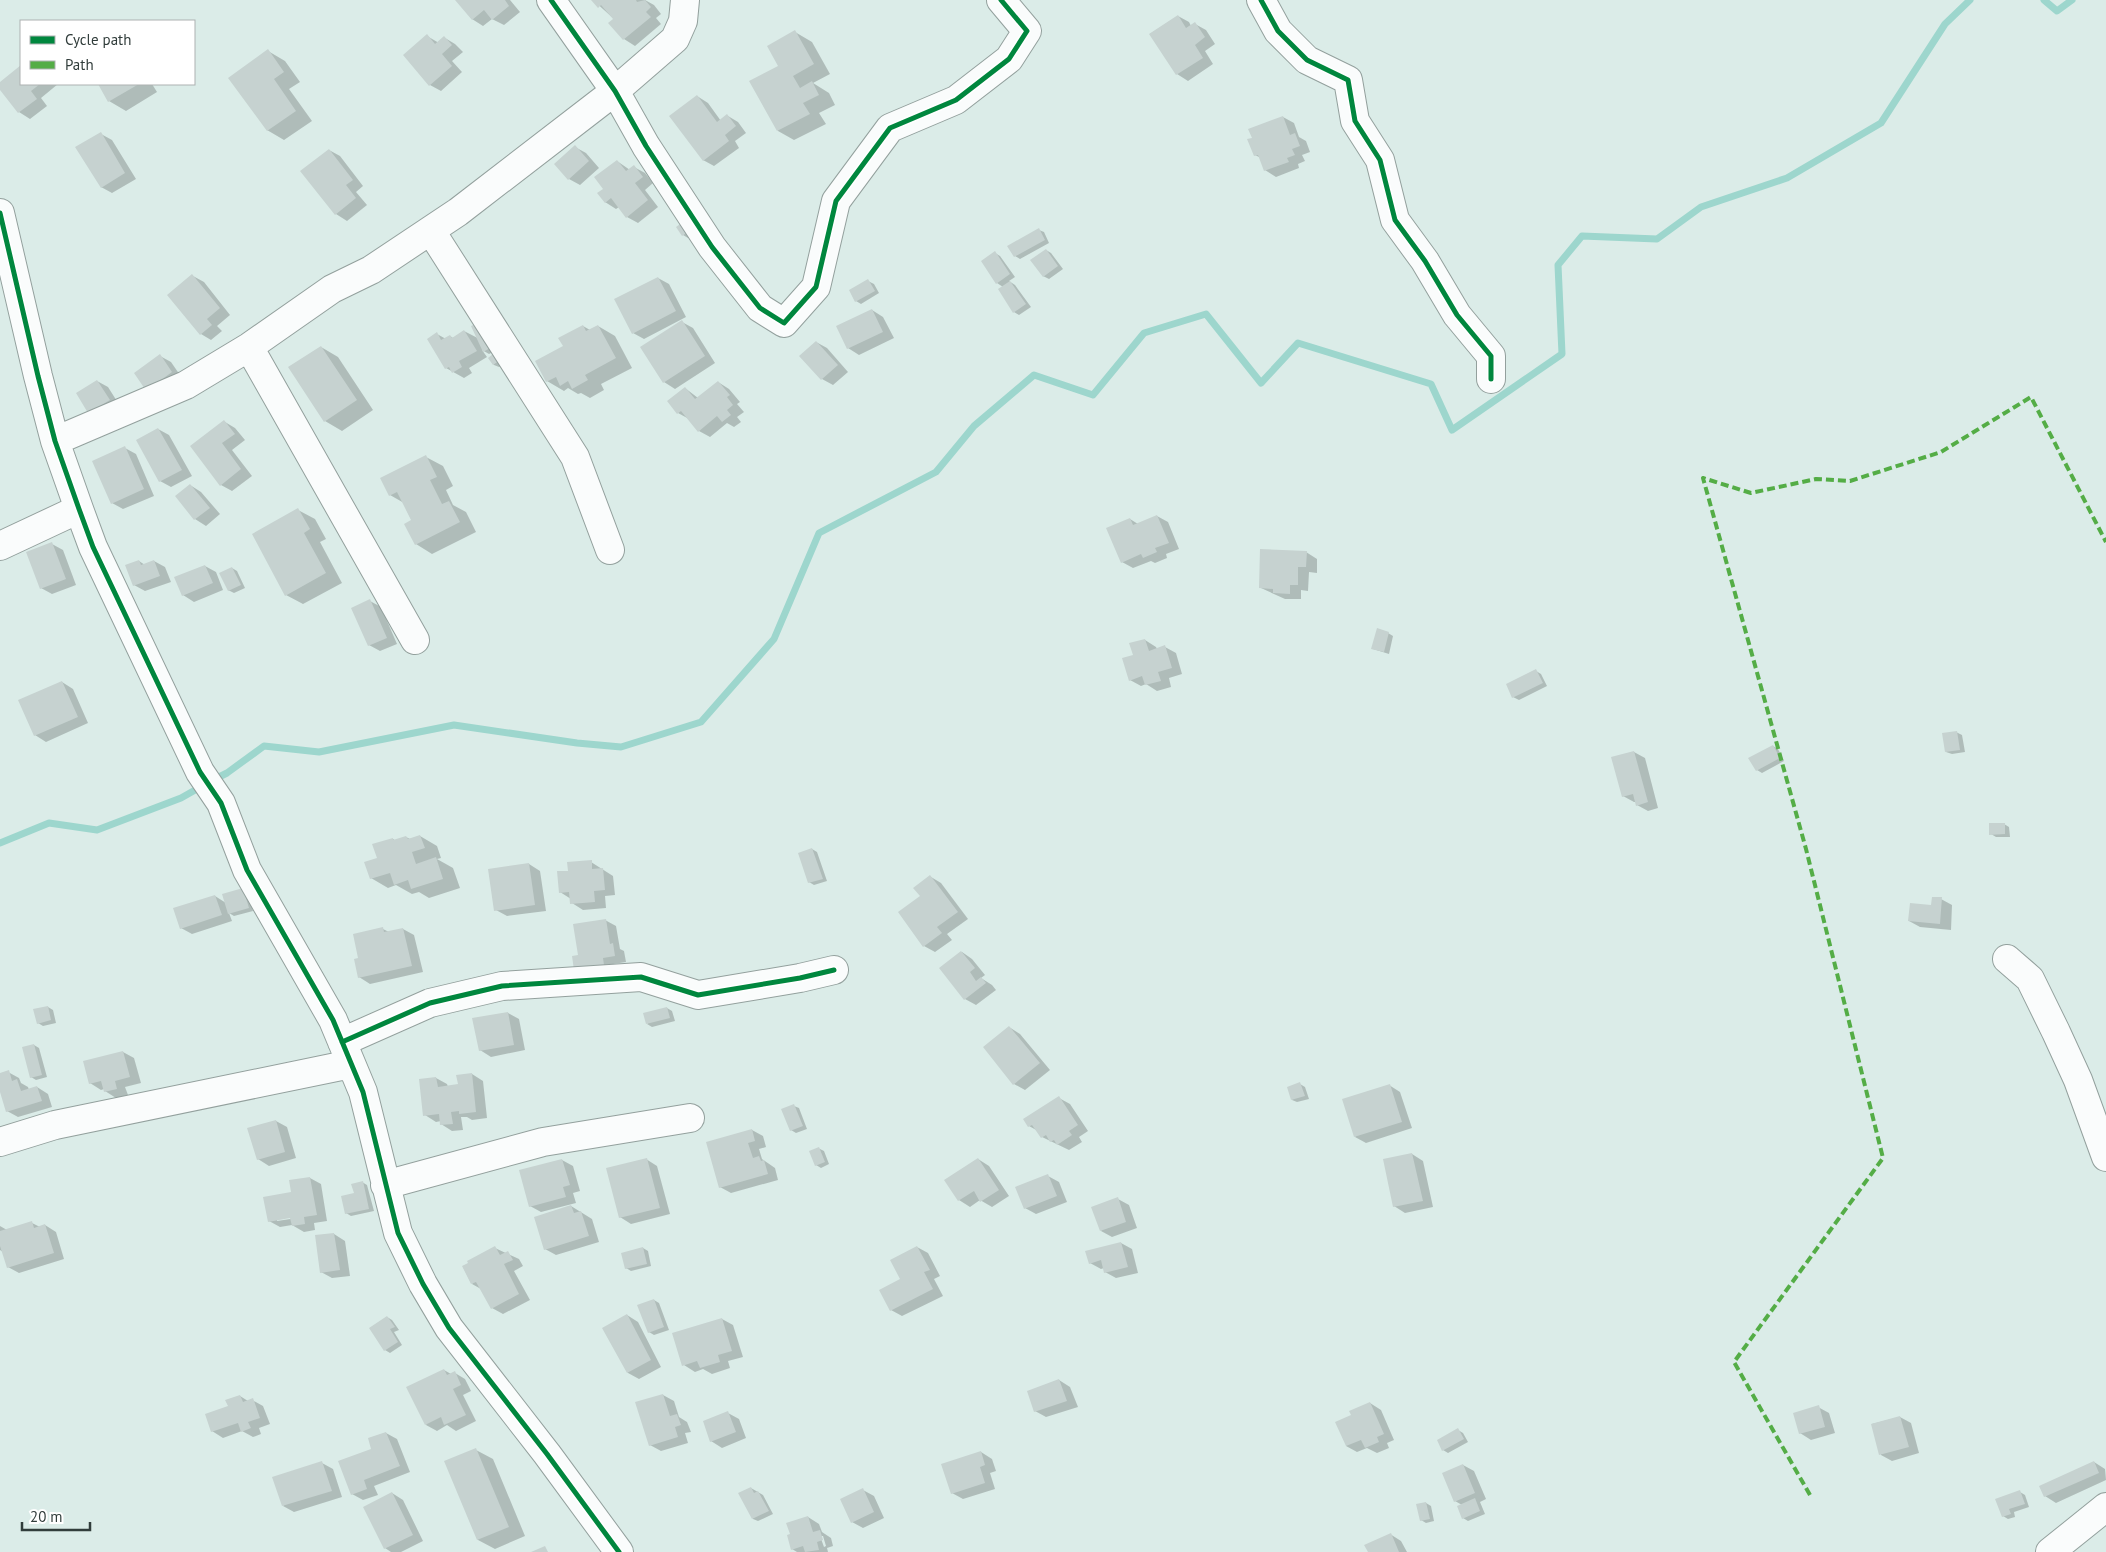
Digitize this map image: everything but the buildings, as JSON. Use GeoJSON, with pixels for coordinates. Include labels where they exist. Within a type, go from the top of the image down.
{"type":"FeatureCollection","features":[{"type":"Feature","properties":{"kind":"street"},"geometry":{"type":"LineString","coordinates":[[551,0],[615,91],[646,146],[712,247],[760,308],[784,323],[816,287],[836,201],[890,128],[956,100],[1009,59],[1027,31],[1001,0]]}},
{"type":"Feature","properties":{"kind":"street"},"geometry":{"type":"LineString","coordinates":[[56,441],[186,384],[249,347],[332,288],[371,270],[458,212],[615,91],[675,40],[683,21],[685,0]]}},
{"type":"Feature","properties":{"kind":"street"},"geometry":{"type":"LineString","coordinates":[[1261,0],[1278,31],[1307,60],[1348,80],[1355,122],[1380,160],[1396,220],[1425,261],[1457,315],[1491,356],[1491,379]]}},
{"type":"Feature","properties":{"kind":"street"},"geometry":{"type":"LineString","coordinates":[[0,213],[38,376],[56,441],[93,547],[200,772],[221,803],[247,870],[328,1011],[347,1053],[363,1092],[398,1233],[423,1284],[449,1328],[547,1454],[619,1552]]}},
{"type":"Feature","properties":{"kind":"street"},"geometry":{"type":"LineString","coordinates":[[431,230],[575,457],[610,550]]}},
{"type":"Feature","properties":{"kind":"street"},"geometry":{"type":"LineString","coordinates":[[249,347],[415,640]]}},
{"type":"Feature","properties":{"kind":"street"},"geometry":{"type":"LineString","coordinates":[[0,546],[79,509]]}},
{"type":"Feature","properties":{"kind":"street"},"geometry":{"type":"LineString","coordinates":[[2006,959],[2030,979],[2078,1080],[2106,1157]]}},
{"type":"Feature","properties":{"kind":"street"},"geometry":{"type":"LineString","coordinates":[[0,1142],[55,1125],[347,1053],[430,1003],[502,986],[641,977],[698,994],[800,978],[834,970]]}},
{"type":"Feature","properties":{"kind":"street"},"geometry":{"type":"LineString","coordinates":[[385,1185],[543,1142],[690,1118]]}},
{"type":"Feature","properties":{"kind":"street"},"geometry":{"type":"LineString","coordinates":[[2050,1552],[2106,1507]]}},
{"type":"Feature","properties":{"kind":"waterway"},"geometry":{"type":"LineString","coordinates":[[213,780],[227,773],[264,746],[319,752],[454,725],[577,743],[621,747],[701,722],[774,639],[819,533],[936,472],[974,426],[1034,375],[1093,395],[1144,333],[1206,314],[1261,383],[1298,343],[1431,384],[1452,430],[1562,354],[1558,265],[1582,236],[1657,239],[1701,207],[1787,178],[1881,123],[1945,24],[1970,0]]}},
{"type":"Feature","properties":{"kind":"waterway"},"geometry":{"type":"LineString","coordinates":[[2044,0],[2057,11],[2072,0]]}},
{"type":"Feature","properties":{"kind":"waterway"},"geometry":{"type":"LineString","coordinates":[[0,843],[49,823],[97,830],[181,798],[204,785]]}},
{"type":"Feature","properties":{"kind":"marked path"},"geometry":{"type":"LineString","coordinates":[[1810,1495],[1734,1362],[1883,1158],[1806,849],[1703,478],[1751,493],[1816,479],[1850,481],[1941,452],[2031,397],[2106,542]]}},
{"type":"Feature","properties":{"kind":"cycle path"},"geometry":{"type":"LineString","coordinates":[[551,0],[615,91],[646,146],[712,247],[760,308],[784,323],[816,287],[836,201],[890,128],[956,100],[1009,59],[1027,31],[1001,0]]}},
{"type":"Feature","properties":{"kind":"cycle path"},"geometry":{"type":"LineString","coordinates":[[1261,0],[1278,31],[1307,60],[1348,80],[1355,121],[1380,160],[1395,220],[1425,261],[1457,315],[1491,356],[1491,379]]}},
{"type":"Feature","properties":{"kind":"cycle path"},"geometry":{"type":"LineString","coordinates":[[0,213],[55,441],[93,547],[200,772],[221,803],[247,870],[333,1020],[363,1092],[398,1233],[423,1284],[449,1328],[547,1454],[619,1552]]}},
{"type":"Feature","properties":{"kind":"cycle path"},"geometry":{"type":"LineString","coordinates":[[342,1042],[430,1003],[502,986],[641,977],[698,995],[800,978],[834,970]]}}]}
